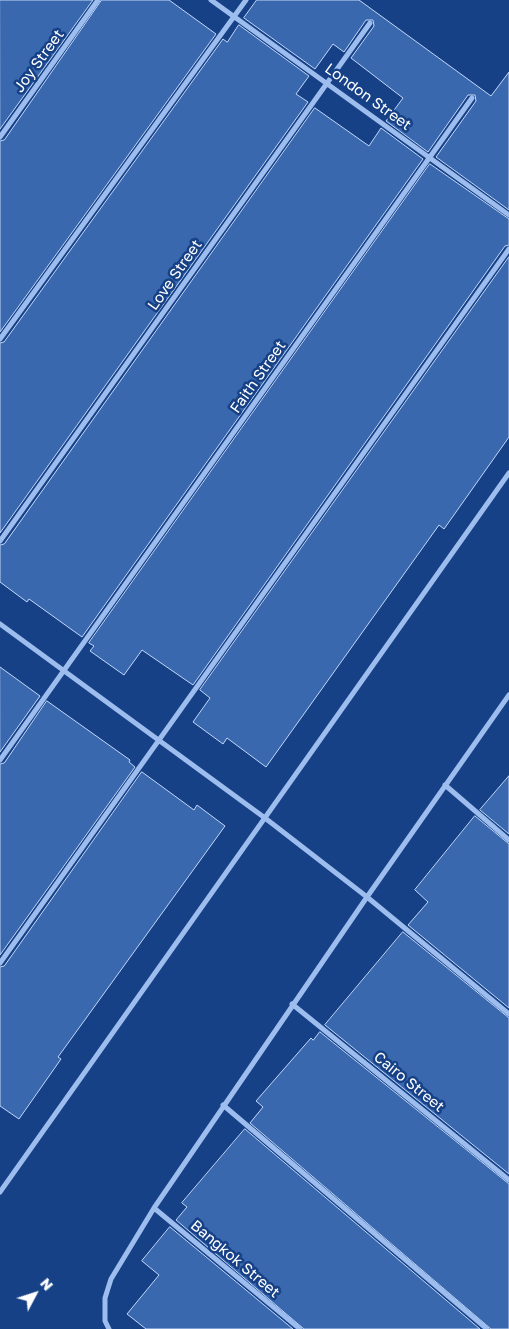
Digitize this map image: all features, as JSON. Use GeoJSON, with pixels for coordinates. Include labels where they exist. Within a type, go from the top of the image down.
{"type":"FeatureCollection","features":[{"type":"Feature","properties":{"kind":"street","name":"Joy Street"},"geometry":{"type":"LineString","coordinates":[[0,137],[98,0]]}},
{"type":"Feature","properties":{"kind":"street","name":"London Street"},"geometry":{"type":"LineString","coordinates":[[211,0],[509,215]]}},
{"type":"Feature","properties":{"kind":"street"},"geometry":{"type":"LineString","coordinates":[[0,339],[246,0]]}},
{"type":"Feature","properties":{"kind":"street","name":"Love Street"},"geometry":{"type":"LineString","coordinates":[[0,542],[370,22]]}},
{"type":"Feature","properties":{"kind":"street","name":"Faith Street"},"geometry":{"type":"LineString","coordinates":[[0,760],[472,98]]}},
{"type":"Feature","properties":{"kind":"street"},"geometry":{"type":"LineString","coordinates":[[0,963],[509,249]]}},
{"type":"Feature","properties":{"kind":"street"},"geometry":{"type":"LineString","coordinates":[[0,1192],[509,473]]}},
{"type":"Feature","properties":{"kind":"street"},"geometry":{"type":"LineString","coordinates":[[0,624],[159,739],[367,896],[509,1014]]}},
{"type":"Feature","properties":{"kind":"street"},"geometry":{"type":"LineString","coordinates":[[109,1329],[105,1321],[105,1306],[111,1279],[154,1208],[292,1004],[509,695]]}},
{"type":"Feature","properties":{"kind":"street"},"geometry":{"type":"LineString","coordinates":[[445,785],[509,840]]}},
{"type":"Feature","properties":{"kind":"street","name":"Cairo Street"},"geometry":{"type":"LineString","coordinates":[[292,1004],[509,1180]]}},
{"type":"Feature","properties":{"kind":"street"},"geometry":{"type":"LineString","coordinates":[[223,1105],[487,1329]]}},
{"type":"Feature","properties":{"kind":"street","name":"Bangkok Street"},"geometry":{"type":"LineString","coordinates":[[154,1208],[300,1329]]}},
{"type":"Feature","properties":{"kind":"building"},"geometry":{"type":"Polygon","coordinates":[[[0,0],[93,0],[0,129],[0,0]]]}},
{"type":"Feature","properties":{"kind":"building"},"geometry":{"type":"Polygon","coordinates":[[[102,0],[169,0],[216,34],[0,332],[0,141],[4,140],[102,0]]]}},
{"type":"Feature","properties":{"kind":"building"},"geometry":{"type":"Polygon","coordinates":[[[257,0],[359,0],[491,96],[509,72],[509,210],[436,157],[476,101],[475,95],[468,95],[428,152],[386,121],[403,98],[351,58],[374,26],[373,20],[366,20],[344,52],[333,44],[315,69],[244,18],[257,0]]]}},
{"type":"Feature","properties":{"kind":"building"},"geometry":{"type":"Polygon","coordinates":[[[239,25],[309,76],[296,94],[308,102],[0,533],[0,343],[4,342],[223,39],[227,42],[239,25]]]}},
{"type":"Feature","properties":{"kind":"building"},"geometry":{"type":"Polygon","coordinates":[[[315,108],[369,146],[381,128],[423,159],[82,637],[29,599],[27,602],[0,582],[0,545],[4,544],[315,108]]]}},
{"type":"Feature","properties":{"kind":"building"},"geometry":{"type":"Polygon","coordinates":[[[430,164],[509,219],[509,245],[505,246],[193,685],[142,650],[124,675],[90,651],[94,646],[89,643],[430,164]]]}},
{"type":"Feature","properties":{"kind":"building"},"geometry":{"type":"Polygon","coordinates":[[[509,257],[509,437],[444,529],[439,525],[266,767],[227,738],[223,744],[193,722],[210,698],[200,690],[509,257]]]}},
{"type":"Feature","properties":{"kind":"building"},"geometry":{"type":"Polygon","coordinates":[[[0,667],[40,696],[0,752],[0,667]]]}},
{"type":"Feature","properties":{"kind":"building"},"geometry":{"type":"Polygon","coordinates":[[[47,701],[130,760],[129,762],[135,767],[0,955],[0,764],[4,763],[47,701]]]}},
{"type":"Feature","properties":{"kind":"building"},"geometry":{"type":"Polygon","coordinates":[[[142,772],[194,810],[197,805],[225,826],[58,1057],[61,1059],[19,1119],[0,1106],[0,967],[4,966],[142,772]]]}},
{"type":"Feature","properties":{"kind":"building"},"geometry":{"type":"Polygon","coordinates":[[[509,776],[509,834],[480,810],[509,776]]]}},
{"type":"Feature","properties":{"kind":"building"},"geometry":{"type":"Polygon","coordinates":[[[475,816],[509,844],[509,1008],[408,925],[428,902],[415,890],[475,816]]]}},
{"type":"Feature","properties":{"kind":"building"},"geometry":{"type":"Polygon","coordinates":[[[403,932],[509,1018],[509,1174],[325,1025],[403,932]]]}},
{"type":"Feature","properties":{"kind":"building"},"geometry":{"type":"Polygon","coordinates":[[[320,1032],[509,1184],[509,1329],[491,1329],[250,1123],[263,1107],[256,1101],[311,1038],[313,1040],[320,1032]]]}},
{"type":"Feature","properties":{"kind":"building"},"geometry":{"type":"Polygon","coordinates":[[[245,1129],[480,1329],[304,1329],[176,1220],[187,1207],[182,1203],[245,1129]]]}},
{"type":"Feature","properties":{"kind":"building"},"geometry":{"type":"Polygon","coordinates":[[[170,1227],[293,1329],[146,1329],[127,1314],[159,1275],[142,1261],[170,1227]]]}}]}
